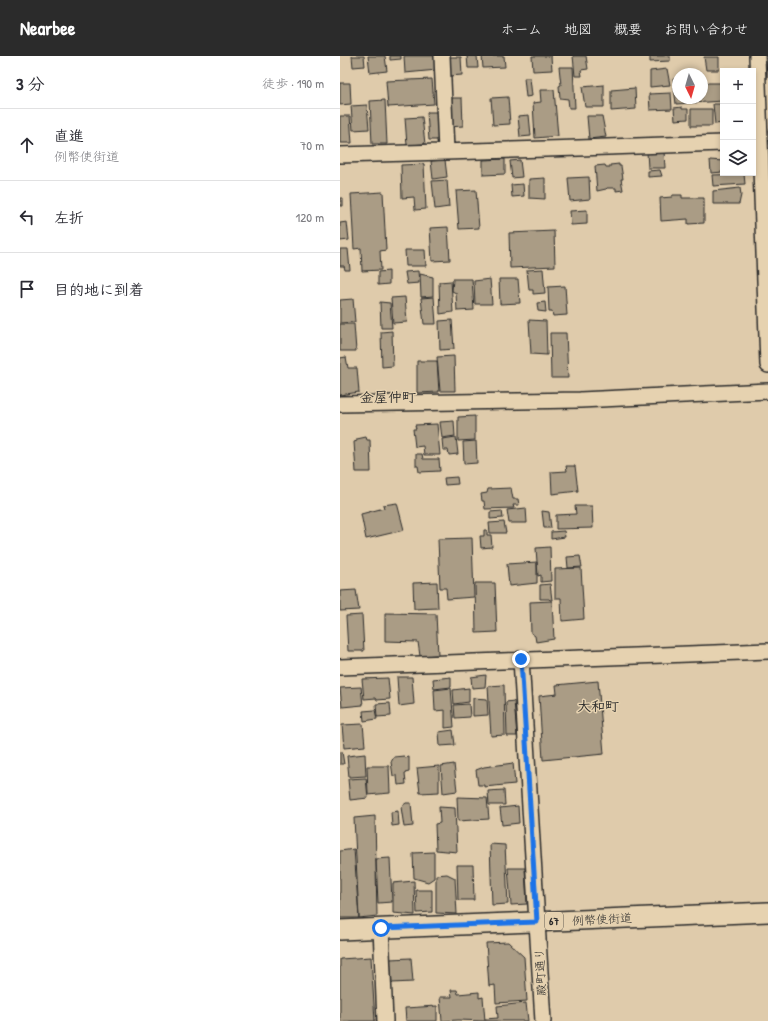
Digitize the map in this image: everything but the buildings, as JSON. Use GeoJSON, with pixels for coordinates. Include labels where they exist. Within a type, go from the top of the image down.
{"type":"FeatureCollection","features":[{"type":"Feature","properties":{"kind":"main road","name":"例幣使街道"},"geometry":{"type":"LineString","coordinates":[[340,930],[768,912]]}},
{"type":"Feature","properties":{"kind":"street"},"geometry":{"type":"LineString","coordinates":[[442,56],[446,151]]}},
{"type":"Feature","properties":{"kind":"street"},"geometry":{"type":"LineString","coordinates":[[757,56],[760,141],[766,228],[768,366]]}},
{"type":"Feature","properties":{"kind":"street"},"geometry":{"type":"LineString","coordinates":[[340,155],[720,143]]}},
{"type":"Feature","properties":{"kind":"street"},"geometry":{"type":"LineString","coordinates":[[340,404],[580,400],[768,391]]}},
{"type":"Feature","properties":{"kind":"street"},"geometry":{"type":"LineString","coordinates":[[340,666],[768,651]]}},
{"type":"Feature","properties":{"kind":"street","name":"殿町通り"},"geometry":{"type":"LineString","coordinates":[[521,659],[543,1021]]}},
{"type":"Feature","properties":{"kind":"street"},"geometry":{"type":"LineString","coordinates":[[381,928],[385,1021]]}},
{"type":"Feature","properties":{"kind":"district","name":"金屋仲町"},"geometry":{"type":"Point","coordinates":[388,396]}},
{"type":"Feature","properties":{"kind":"district","name":"大和町"},"geometry":{"type":"Point","coordinates":[598,705]}},
{"type":"Feature","properties":{"kind":"route"},"geometry":{"type":"LineString","coordinates":[[381,928],[537,922],[521,659]]}}]}
